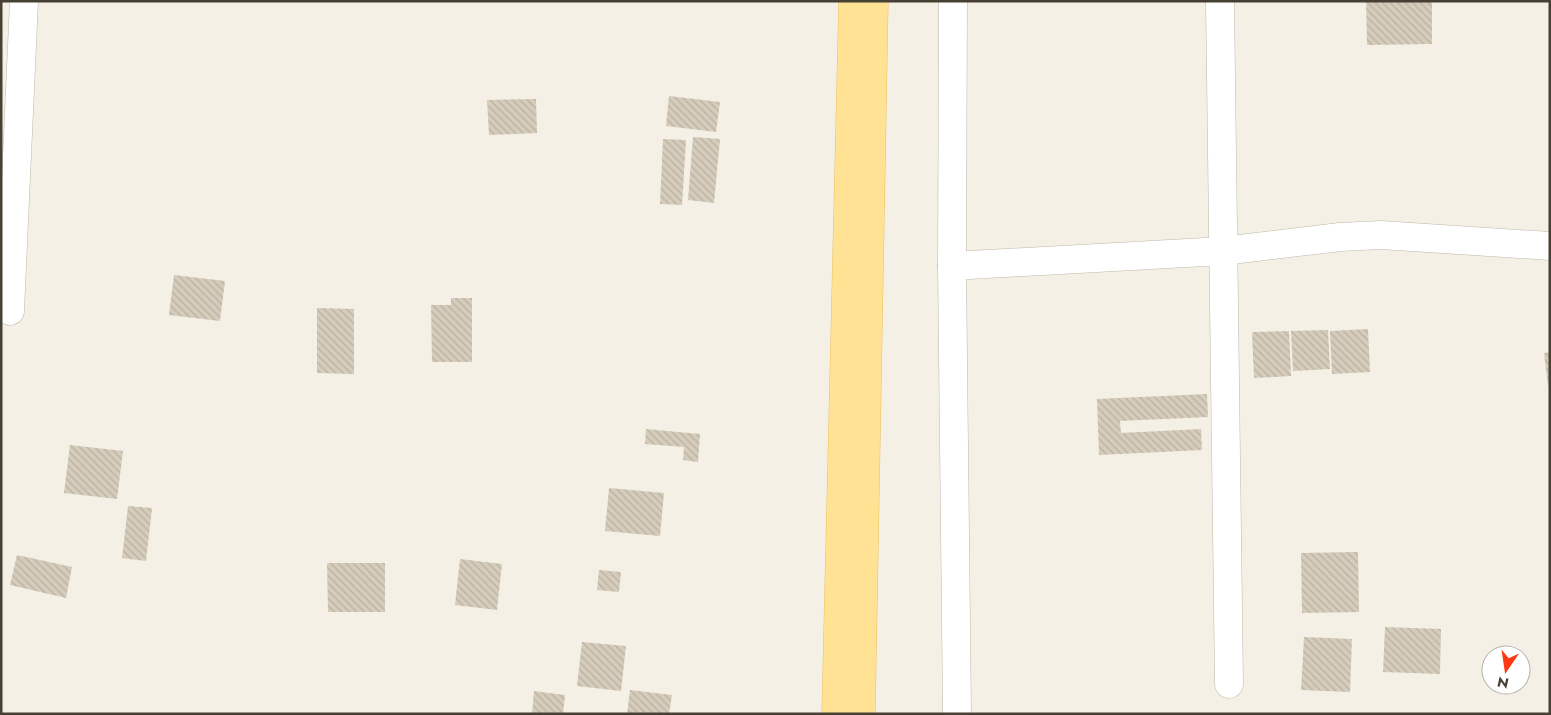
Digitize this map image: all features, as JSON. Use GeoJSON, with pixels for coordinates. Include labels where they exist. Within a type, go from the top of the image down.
{"type":"FeatureCollection","features":[{"type":"Feature","properties":{"kind":"main road"},"geometry":{"type":"LineString","coordinates":[[836,714],[853,1]]}},
{"type":"Feature","properties":{"kind":"main road"},"geometry":{"type":"LineString","coordinates":[[861,714],[874,1]]}},
{"type":"Feature","properties":{"kind":"street"},"geometry":{"type":"LineString","coordinates":[[10,311],[24,1]]}},
{"type":"Feature","properties":{"kind":"street"},"geometry":{"type":"LineString","coordinates":[[953,1],[952,266],[957,714]]}},
{"type":"Feature","properties":{"kind":"street"},"geometry":{"type":"LineString","coordinates":[[1220,1],[1230,684]]}},
{"type":"Feature","properties":{"kind":"street"},"geometry":{"type":"LineString","coordinates":[[952,266],[1223,251],[1340,237],[1381,235],[1550,246]]}},
{"type":"Feature","properties":{"kind":"building"},"geometry":{"type":"Polygon","coordinates":[[[1366,1],[1432,1],[1432,44],[1367,45],[1366,1]]]}},
{"type":"Feature","properties":{"kind":"building"},"geometry":{"type":"Polygon","coordinates":[[[669,96],[720,102],[716,132],[666,126],[669,96]]]}},
{"type":"Feature","properties":{"kind":"building"},"geometry":{"type":"Polygon","coordinates":[[[536,99],[537,133],[489,135],[487,100],[536,99]]]}},
{"type":"Feature","properties":{"kind":"building"},"geometry":{"type":"Polygon","coordinates":[[[693,137],[720,139],[714,203],[688,200],[693,137]]]}},
{"type":"Feature","properties":{"kind":"building"},"geometry":{"type":"Polygon","coordinates":[[[663,139],[686,140],[682,205],[660,204],[663,139]]]}},
{"type":"Feature","properties":{"kind":"building"},"geometry":{"type":"Polygon","coordinates":[[[174,275],[225,281],[220,321],[169,315],[174,275]]]}},
{"type":"Feature","properties":{"kind":"building"},"geometry":{"type":"Polygon","coordinates":[[[451,298],[472,298],[472,362],[432,362],[431,305],[451,305],[451,298]]]}},
{"type":"Feature","properties":{"kind":"building"},"geometry":{"type":"Polygon","coordinates":[[[317,308],[354,309],[354,374],[317,373],[317,308]]]}},
{"type":"Feature","properties":{"kind":"building"},"geometry":{"type":"Polygon","coordinates":[[[1368,329],[1370,372],[1332,374],[1330,331],[1368,329]]]}},
{"type":"Feature","properties":{"kind":"building"},"geometry":{"type":"Polygon","coordinates":[[[1328,330],[1330,369],[1293,371],[1291,331],[1328,330]]]}},
{"type":"Feature","properties":{"kind":"building"},"geometry":{"type":"Polygon","coordinates":[[[1289,331],[1291,376],[1254,378],[1252,332],[1289,331]]]}},
{"type":"Feature","properties":{"kind":"building"},"geometry":{"type":"Polygon","coordinates":[[[1550,352],[1550,385],[1548,385],[1544,353],[1550,352]]]}},
{"type":"Feature","properties":{"kind":"building"},"geometry":{"type":"Polygon","coordinates":[[[1207,394],[1208,417],[1120,421],[1121,433],[1201,429],[1202,450],[1099,455],[1097,399],[1207,394]]]}},
{"type":"Feature","properties":{"kind":"building"},"geometry":{"type":"Polygon","coordinates":[[[646,429],[700,434],[698,462],[683,460],[684,447],[645,444],[646,429]]]}},
{"type":"Feature","properties":{"kind":"building"},"geometry":{"type":"Polygon","coordinates":[[[70,445],[123,451],[117,499],[64,493],[70,445]]]}},
{"type":"Feature","properties":{"kind":"building"},"geometry":{"type":"Polygon","coordinates":[[[609,488],[664,493],[660,536],[605,531],[609,488]]]}},
{"type":"Feature","properties":{"kind":"building"},"geometry":{"type":"Polygon","coordinates":[[[128,506],[152,508],[146,561],[122,558],[128,506]]]}},
{"type":"Feature","properties":{"kind":"building"},"geometry":{"type":"Polygon","coordinates":[[[1358,552],[1359,612],[1302,613],[1301,553],[1358,552]]]}},
{"type":"Feature","properties":{"kind":"building"},"geometry":{"type":"Polygon","coordinates":[[[17,555],[72,567],[66,598],[10,585],[17,555]]]}},
{"type":"Feature","properties":{"kind":"building"},"geometry":{"type":"Polygon","coordinates":[[[460,559],[502,564],[497,610],[455,605],[460,559]]]}},
{"type":"Feature","properties":{"kind":"building"},"geometry":{"type":"Polygon","coordinates":[[[327,563],[385,563],[385,612],[328,612],[327,563]]]}},
{"type":"Feature","properties":{"kind":"building"},"geometry":{"type":"Polygon","coordinates":[[[599,570],[621,572],[619,592],[597,590],[599,570]]]}},
{"type":"Feature","properties":{"kind":"building"},"geometry":{"type":"Polygon","coordinates":[[[1385,627],[1441,629],[1440,674],[1383,672],[1385,627]]]}},
{"type":"Feature","properties":{"kind":"building"},"geometry":{"type":"Polygon","coordinates":[[[1304,637],[1352,639],[1350,692],[1301,690],[1304,637]]]}},
{"type":"Feature","properties":{"kind":"building"},"geometry":{"type":"Polygon","coordinates":[[[582,642],[626,646],[621,691],[577,686],[582,642]]]}},
{"type":"Feature","properties":{"kind":"building"},"geometry":{"type":"Polygon","coordinates":[[[630,690],[672,695],[669,714],[627,714],[630,690]]]}},
{"type":"Feature","properties":{"kind":"building"},"geometry":{"type":"Polygon","coordinates":[[[534,691],[565,695],[563,714],[532,714],[534,691]]]}}]}
